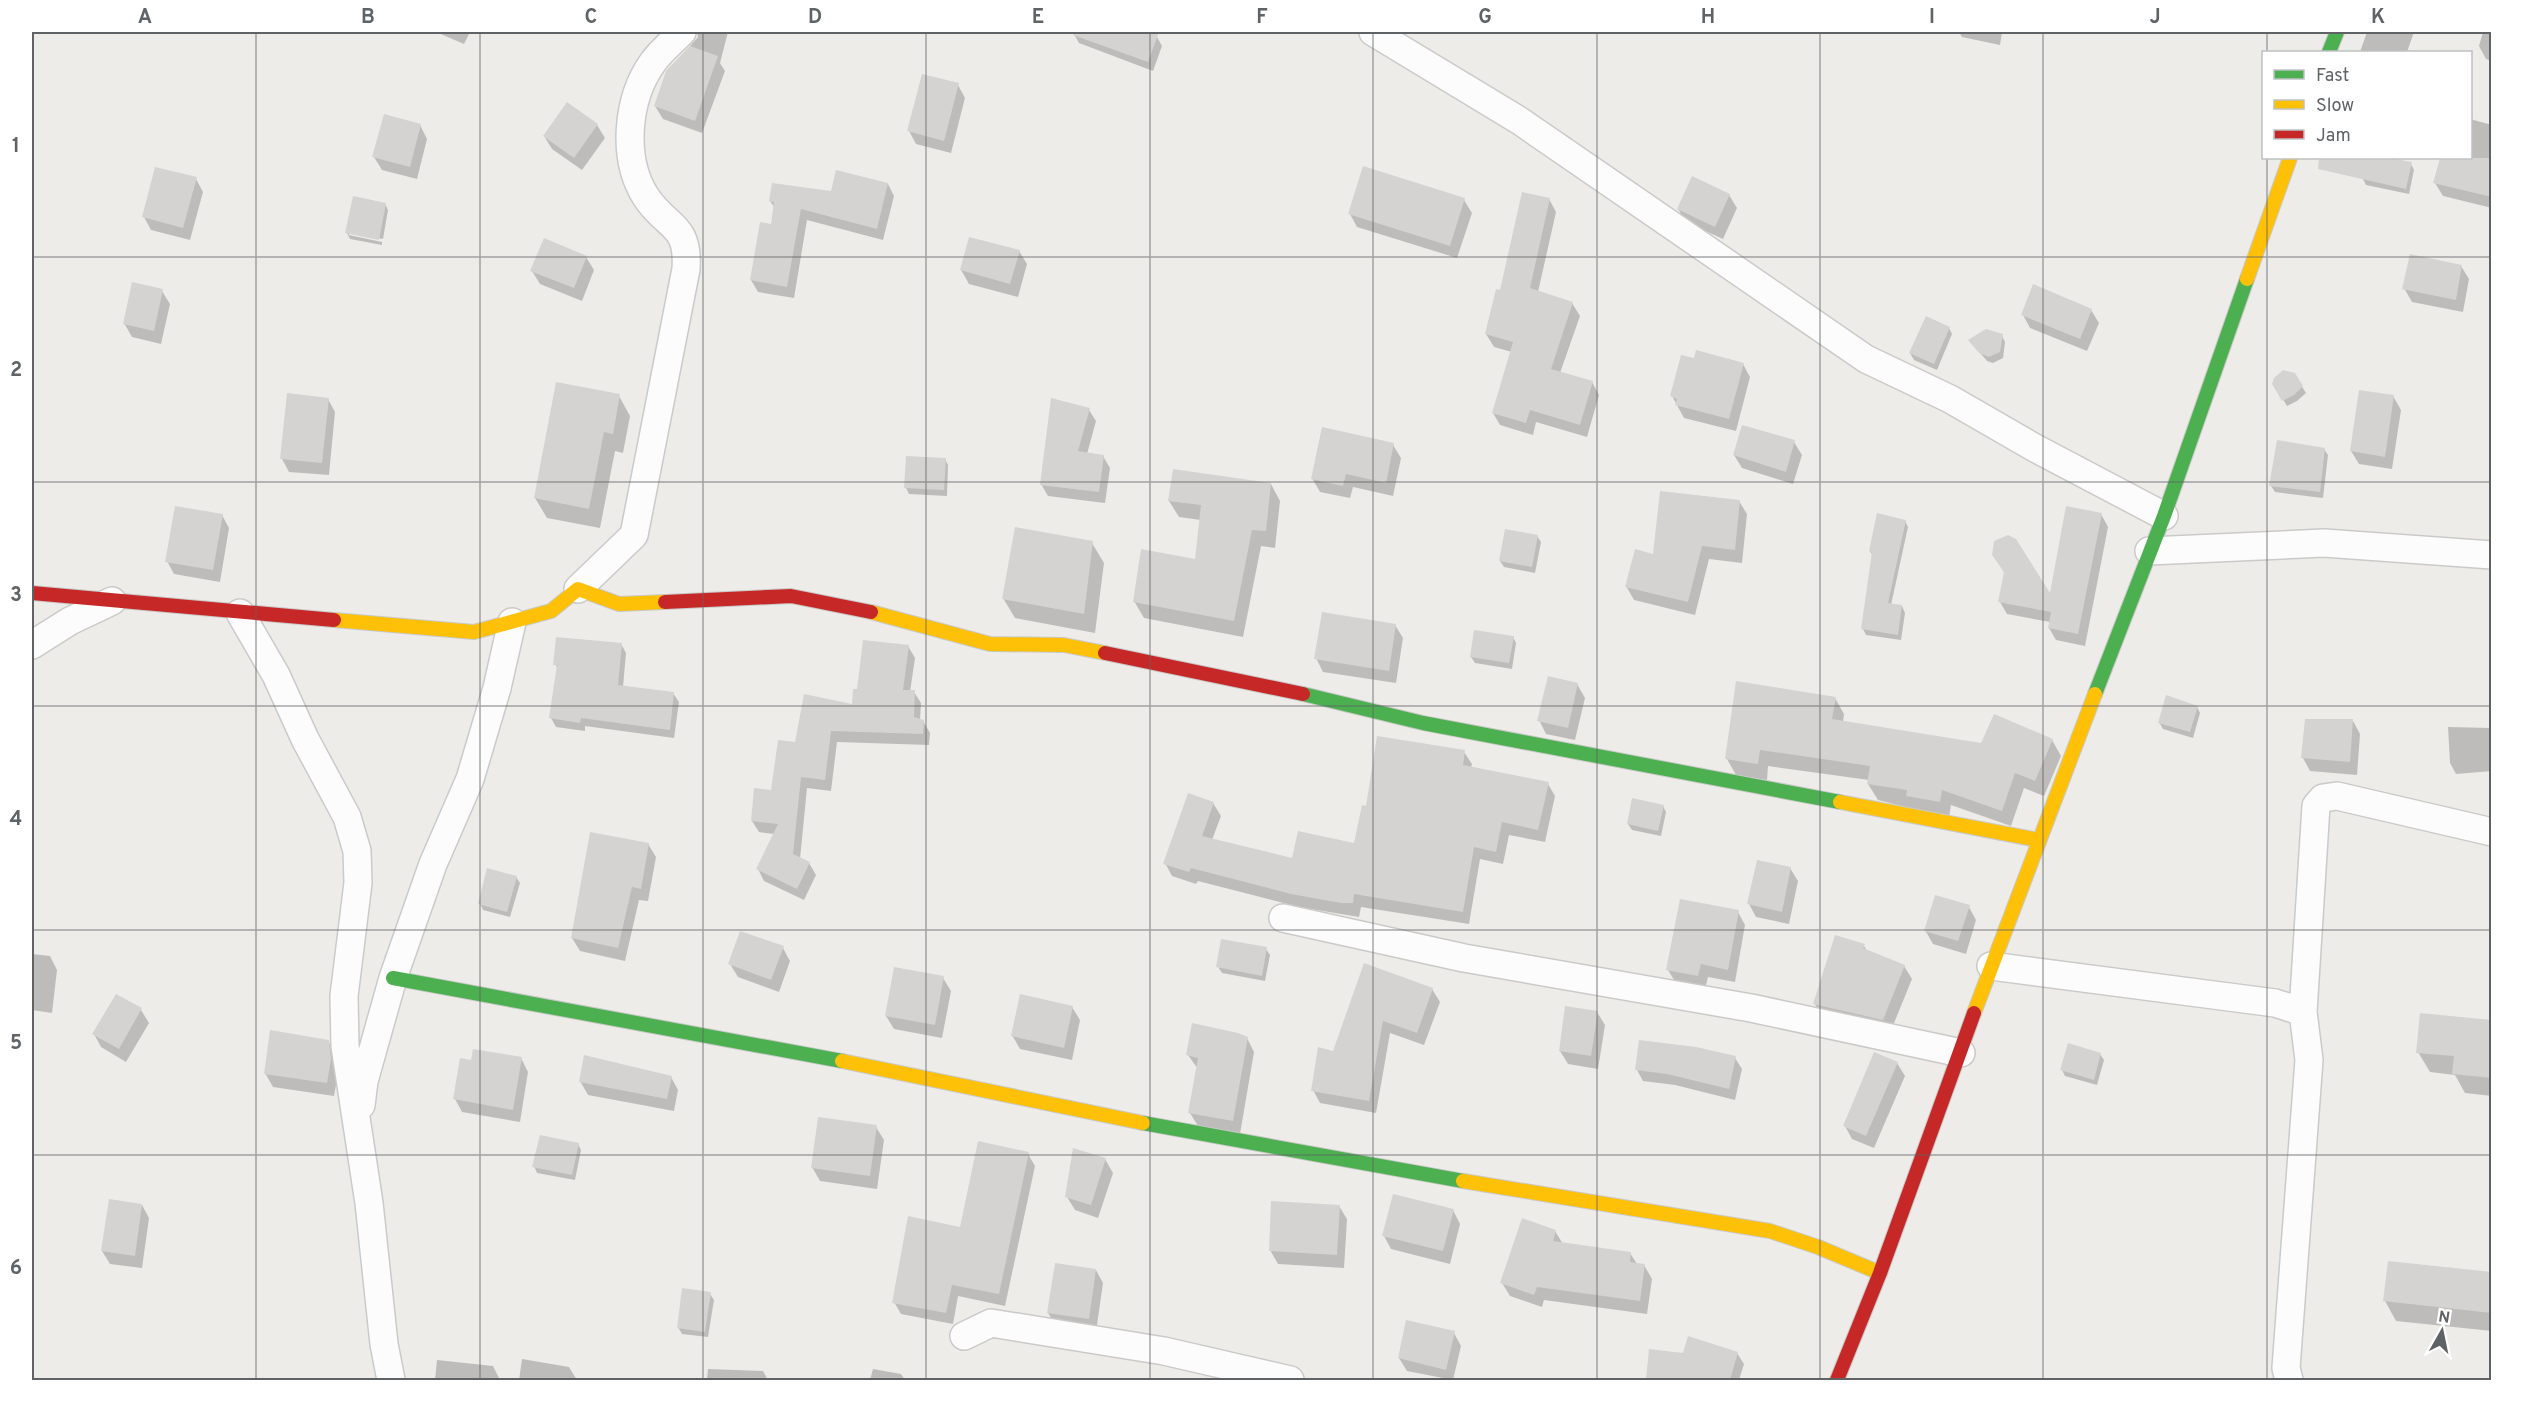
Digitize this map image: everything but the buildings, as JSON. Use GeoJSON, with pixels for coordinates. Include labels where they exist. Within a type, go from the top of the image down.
{"type":"FeatureCollection","features":[{"type":"Feature","properties":{"kind":"street"},"geometry":{"type":"LineString","coordinates":[[32,593],[474,632],[551,611],[578,589],[634,535],[686,269],[687,250],[683,235],[658,212],[645,196],[633,166],[630,131],[635,95],[653,62],[682,32]]}},
{"type":"Feature","properties":{"kind":"street"},"geometry":{"type":"LineString","coordinates":[[1373,32],[1520,120],[1866,359],[1950,399],[2035,448],[2164,516]]}},
{"type":"Feature","properties":{"kind":"street"},"geometry":{"type":"LineString","coordinates":[[2329,51],[2337,32]]}},
{"type":"Feature","properties":{"kind":"street"},"geometry":{"type":"LineString","coordinates":[[1837,1380],[1880,1273],[2038,840],[2164,516],[2290,159]]}},
{"type":"Feature","properties":{"kind":"street"},"geometry":{"type":"LineString","coordinates":[[2150,551],[2324,543],[2492,555]]}},
{"type":"Feature","properties":{"kind":"street"},"geometry":{"type":"LineString","coordinates":[[578,589],[619,604],[791,596],[868,611],[990,644],[1075,647],[1256,683],[1422,723],[2038,840]]}},
{"type":"Feature","properties":{"kind":"street"},"geometry":{"type":"LineString","coordinates":[[32,645],[70,621],[112,601]]}},
{"type":"Feature","properties":{"kind":"street"},"geometry":{"type":"LineString","coordinates":[[240,613],[276,675],[305,739],[347,817],[357,851],[358,883],[344,1006],[345,1046],[359,1133],[391,1380]]}},
{"type":"Feature","properties":{"kind":"street"},"geometry":{"type":"LineString","coordinates":[[359,1133],[364,1081],[393,978],[433,864],[470,779],[497,688],[512,622]]}},
{"type":"Feature","properties":{"kind":"street"},"geometry":{"type":"LineString","coordinates":[[2289,1380],[2286,1368],[2309,1059],[2303,1012],[2316,806],[2323,798],[2337,796],[2492,832]]}},
{"type":"Feature","properties":{"kind":"street"},"geometry":{"type":"LineString","coordinates":[[1283,918],[1464,958],[1751,1008],[1961,1053]]}},
{"type":"Feature","properties":{"kind":"street"},"geometry":{"type":"LineString","coordinates":[[1991,966],[2275,1003],[2303,1012]]}},
{"type":"Feature","properties":{"kind":"street"},"geometry":{"type":"LineString","coordinates":[[393,978],[771,1047],[1170,1129],[1557,1198],[1770,1231],[1818,1247],[1880,1273]]}},
{"type":"Feature","properties":{"kind":"street"},"geometry":{"type":"LineString","coordinates":[[964,1336],[991,1323],[1164,1351],[1290,1380]]}},
{"type":"Feature","properties":{"kind":"traffic: fast"},"geometry":{"type":"LineString","coordinates":[[2329,51],[2337,32]]}},
{"type":"Feature","properties":{"kind":"traffic: fast"},"geometry":{"type":"LineString","coordinates":[[2095,694],[2164,516],[2247,279]]}},
{"type":"Feature","properties":{"kind":"traffic: fast"},"geometry":{"type":"LineString","coordinates":[[1303,694],[1423,723],[1840,802]]}},
{"type":"Feature","properties":{"kind":"traffic: fast"},"geometry":{"type":"LineString","coordinates":[[393,978],[842,1061]]}},
{"type":"Feature","properties":{"kind":"traffic: fast"},"geometry":{"type":"LineString","coordinates":[[1143,1123],[1463,1181]]}},
{"type":"Feature","properties":{"kind":"traffic: slow"},"geometry":{"type":"LineString","coordinates":[[2247,279],[2290,159]]}},
{"type":"Feature","properties":{"kind":"traffic: slow"},"geometry":{"type":"LineString","coordinates":[[334,620],[474,632],[551,611],[578,589],[619,604],[665,602]]}},
{"type":"Feature","properties":{"kind":"traffic: slow"},"geometry":{"type":"LineString","coordinates":[[871,612],[990,644],[1064,645],[1105,653]]}},
{"type":"Feature","properties":{"kind":"traffic: slow"},"geometry":{"type":"LineString","coordinates":[[1974,1013],[2095,694]]}},
{"type":"Feature","properties":{"kind":"traffic: slow"},"geometry":{"type":"LineString","coordinates":[[1840,802],[2038,840]]}},
{"type":"Feature","properties":{"kind":"traffic: slow"},"geometry":{"type":"LineString","coordinates":[[842,1061],[1143,1123]]}},
{"type":"Feature","properties":{"kind":"traffic: slow"},"geometry":{"type":"LineString","coordinates":[[1463,1181],[1770,1231],[1818,1247],[1880,1273]]}},
{"type":"Feature","properties":{"kind":"traffic: jam"},"geometry":{"type":"LineString","coordinates":[[32,593],[334,620]]}},
{"type":"Feature","properties":{"kind":"traffic: jam"},"geometry":{"type":"LineString","coordinates":[[665,602],[791,596],[871,612]]}},
{"type":"Feature","properties":{"kind":"traffic: jam"},"geometry":{"type":"LineString","coordinates":[[1105,653],[1303,694]]}},
{"type":"Feature","properties":{"kind":"traffic: jam"},"geometry":{"type":"LineString","coordinates":[[1837,1380],[1880,1273],[1974,1013]]}}]}
